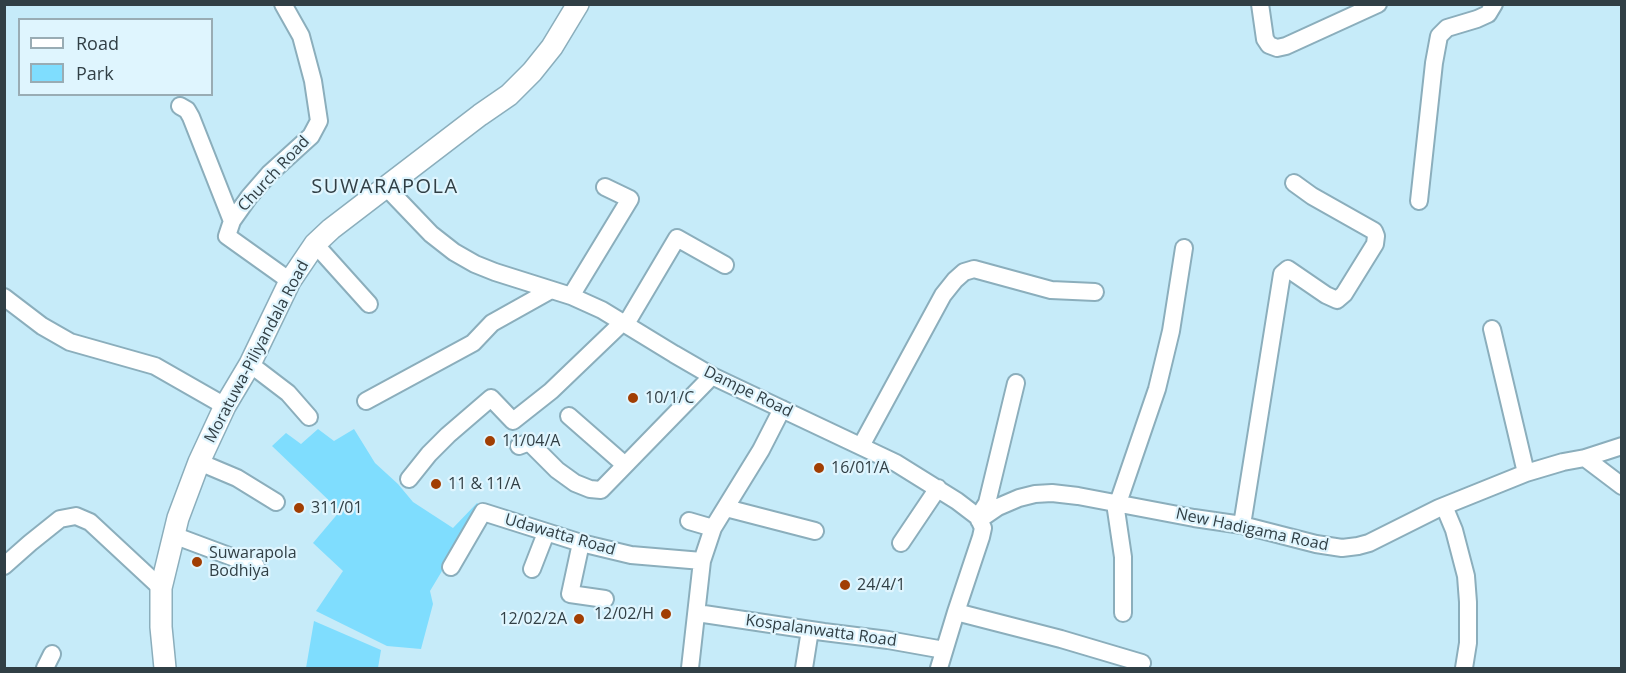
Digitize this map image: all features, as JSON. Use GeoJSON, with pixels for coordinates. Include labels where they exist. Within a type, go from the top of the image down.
{"type":"FeatureCollection","features":[{"type":"Feature","properties":{"kind":"main road","name":"Moratuwa-Piliyandala Road"},"geometry":{"type":"LineString","coordinates":[[165,669],[161,627],[161,588],[178,518],[225,406],[250,364],[290,281],[315,244],[331,229],[509,95],[552,47],[578,4]]}},
{"type":"Feature","properties":{"kind":"street","name":"Church Road"},"geometry":{"type":"LineString","coordinates":[[283,4],[301,36],[313,81],[319,121],[311,136],[269,174],[249,197],[232,221],[227,236],[290,281]]}},
{"type":"Feature","properties":{"kind":"street"},"geometry":{"type":"LineString","coordinates":[[1260,4],[1265,39],[1269,45],[1277,48],[1378,4]]}},
{"type":"Feature","properties":{"kind":"street"},"geometry":{"type":"LineString","coordinates":[[1419,201],[1439,36],[1447,28],[1488,14],[1494,4]]}},
{"type":"Feature","properties":{"kind":"street"},"geometry":{"type":"LineString","coordinates":[[180,106],[187,110],[191,117],[232,221]]}},
{"type":"Feature","properties":{"kind":"street"},"geometry":{"type":"LineString","coordinates":[[1242,525],[1282,274],[1288,269],[1337,300],[1344,294],[1375,244],[1374,231],[1312,196],[1294,183]]}},
{"type":"Feature","properties":{"kind":"street","name":"Dampe Road"},"geometry":{"type":"LineString","coordinates":[[386,187],[431,234],[454,252],[495,272],[571,296],[602,310],[712,376],[896,463],[938,488],[979,518]]}},
{"type":"Feature","properties":{"kind":"street"},"geometry":{"type":"LineString","coordinates":[[571,296],[630,199],[605,187]]}},
{"type":"Feature","properties":{"kind":"street"},"geometry":{"type":"LineString","coordinates":[[409,479],[448,435],[491,398],[513,421],[551,391],[625,323],[676,238],[725,265]]}},
{"type":"Feature","properties":{"kind":"street"},"geometry":{"type":"LineString","coordinates":[[315,244],[369,304]]}},
{"type":"Feature","properties":{"kind":"street"},"geometry":{"type":"LineString","coordinates":[[1123,613],[1123,557],[1117,503],[1157,388],[1171,330],[1184,248]]}},
{"type":"Feature","properties":{"kind":"street"},"geometry":{"type":"LineString","coordinates":[[861,446],[943,294],[964,272],[974,269],[1051,290],[1095,292]]}},
{"type":"Feature","properties":{"kind":"street"},"geometry":{"type":"LineString","coordinates":[[366,401],[473,343],[492,322],[551,290]]}},
{"type":"Feature","properties":{"kind":"street"},"geometry":{"type":"LineString","coordinates":[[4,297],[42,326],[70,342],[155,366],[225,406]]}},
{"type":"Feature","properties":{"kind":"street"},"geometry":{"type":"LineString","coordinates":[[1492,329],[1526,473]]}},
{"type":"Feature","properties":{"kind":"street"},"geometry":{"type":"LineString","coordinates":[[250,364],[288,393],[309,417]]}},
{"type":"Feature","properties":{"kind":"street"},"geometry":{"type":"LineString","coordinates":[[519,446],[527,443],[532,445],[557,470],[575,483],[590,489],[601,490],[712,376]]}},
{"type":"Feature","properties":{"kind":"street"},"geometry":{"type":"LineString","coordinates":[[939,669],[981,537],[982,528],[979,518],[987,503],[1016,383]]}},
{"type":"Feature","properties":{"kind":"street"},"geometry":{"type":"LineString","coordinates":[[690,669],[702,561],[713,528],[761,450],[782,409]]}},
{"type":"Feature","properties":{"kind":"street"},"geometry":{"type":"LineString","coordinates":[[569,416],[625,465]]}},
{"type":"Feature","properties":{"kind":"street","name":"New Hadigama Road"},"geometry":{"type":"LineString","coordinates":[[979,518],[1019,498],[1052,493],[1242,525],[1316,544],[1342,548],[1369,543],[1444,506],[1526,473],[1622,446]]}},
{"type":"Feature","properties":{"kind":"street"},"geometry":{"type":"LineString","coordinates":[[1585,458],[1622,486]]}},
{"type":"Feature","properties":{"kind":"street"},"geometry":{"type":"LineString","coordinates":[[200,462],[237,478],[276,502]]}},
{"type":"Feature","properties":{"kind":"street"},"geometry":{"type":"LineString","coordinates":[[901,543],[938,488]]}},
{"type":"Feature","properties":{"kind":"street"},"geometry":{"type":"LineString","coordinates":[[1444,506],[1454,530],[1466,576],[1468,632],[1464,669]]}},
{"type":"Feature","properties":{"kind":"street"},"geometry":{"type":"LineString","coordinates":[[726,508],[815,531]]}},
{"type":"Feature","properties":{"kind":"street","name":"Udawatta Road"},"geometry":{"type":"LineString","coordinates":[[451,567],[483,512],[546,533],[631,555],[702,561]]}},
{"type":"Feature","properties":{"kind":"street"},"geometry":{"type":"LineString","coordinates":[[4,566],[60,519],[76,516],[90,522],[161,588]]}},
{"type":"Feature","properties":{"kind":"street"},"geometry":{"type":"LineString","coordinates":[[689,521],[713,528]]}},
{"type":"Feature","properties":{"kind":"street"},"geometry":{"type":"LineString","coordinates":[[532,569],[546,533]]}},
{"type":"Feature","properties":{"kind":"street"},"geometry":{"type":"LineString","coordinates":[[173,535],[256,566]]}},
{"type":"Feature","properties":{"kind":"street"},"geometry":{"type":"LineString","coordinates":[[581,543],[570,594],[604,599]]}},
{"type":"Feature","properties":{"kind":"street"},"geometry":{"type":"LineString","coordinates":[[956,612],[1142,663]]}},
{"type":"Feature","properties":{"kind":"street","name":"Kospalanwatta Road"},"geometry":{"type":"LineString","coordinates":[[697,613],[944,650]]}},
{"type":"Feature","properties":{"kind":"street"},"geometry":{"type":"LineString","coordinates":[[804,669],[810,630]]}},
{"type":"Feature","properties":{"kind":"green space"},"geometry":{"type":"Polygon","coordinates":[[[318,429],[334,441],[354,429],[375,463],[398,484],[413,502],[453,528],[477,503],[481,506],[430,591],[433,604],[421,649],[387,646],[316,611],[343,571],[313,543],[340,511],[272,446],[286,433],[301,444],[318,429]]]}},
{"type":"Feature","properties":{"kind":"green space"},"geometry":{"type":"Polygon","coordinates":[[[314,621],[381,650],[378,668],[306,668],[314,621]]]}},
{"type":"Feature","properties":{"kind":"place","name":"10/1/C"},"geometry":{"type":"Point","coordinates":[633,398]}},
{"type":"Feature","properties":{"kind":"place","name":"11/04/A"},"geometry":{"type":"Point","coordinates":[490,441]}},
{"type":"Feature","properties":{"kind":"place","name":"16/01/A"},"geometry":{"type":"Point","coordinates":[819,468]}},
{"type":"Feature","properties":{"kind":"place","name":"11 & 11/A"},"geometry":{"type":"Point","coordinates":[436,484]}},
{"type":"Feature","properties":{"kind":"place","name":"311/01"},"geometry":{"type":"Point","coordinates":[299,508]}},
{"type":"Feature","properties":{"kind":"place","name":"Suwarapola Bodhiya"},"geometry":{"type":"Point","coordinates":[197,562]}},
{"type":"Feature","properties":{"kind":"place","name":"24/4/1"},"geometry":{"type":"Point","coordinates":[845,585]}},
{"type":"Feature","properties":{"kind":"place","name":"12/02/H"},"geometry":{"type":"Point","coordinates":[666,614]}},
{"type":"Feature","properties":{"kind":"place","name":"12/02/2A"},"geometry":{"type":"Point","coordinates":[579,619]}},
{"type":"Feature","properties":{"kind":"district","name":"SUWARAPOLA"},"geometry":{"type":"Point","coordinates":[385,187]}}]}
